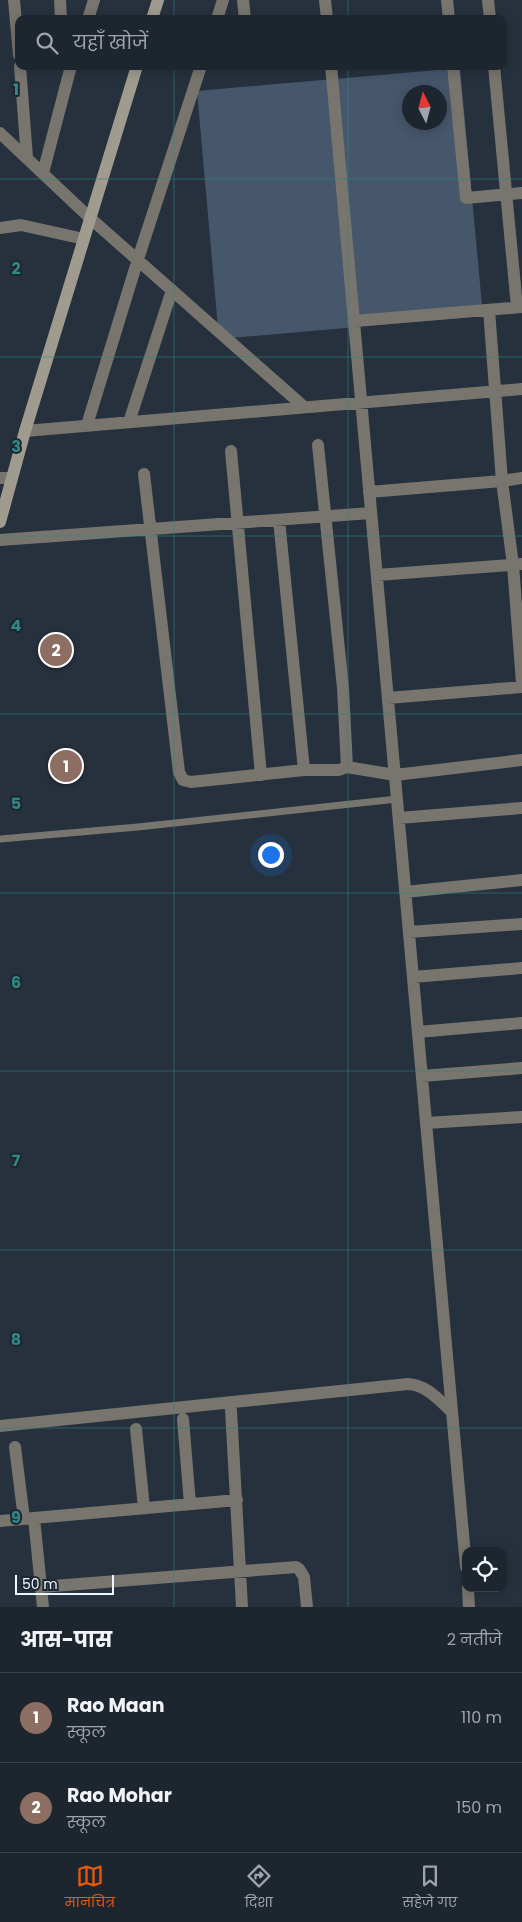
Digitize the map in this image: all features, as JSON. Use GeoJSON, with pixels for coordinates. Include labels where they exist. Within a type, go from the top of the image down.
{"type":"FeatureCollection","features":[{"type":"Feature","properties":{"kind":"street"},"geometry":{"type":"LineString","coordinates":[[14,0],[15,15]]}},
{"type":"Feature","properties":{"kind":"street"},"geometry":{"type":"LineString","coordinates":[[60,0],[61,15]]}},
{"type":"Feature","properties":{"kind":"street"},"geometry":{"type":"LineString","coordinates":[[89,15],[94,0]]}},
{"type":"Feature","properties":{"kind":"street"},"geometry":{"type":"LineString","coordinates":[[153,15],[158,0]]}},
{"type":"Feature","properties":{"kind":"street"},"geometry":{"type":"LineString","coordinates":[[218,15],[223,0]]}},
{"type":"Feature","properties":{"kind":"street"},"geometry":{"type":"LineString","coordinates":[[243,0],[245,15]]}},
{"type":"Feature","properties":{"kind":"street"},"geometry":{"type":"LineString","coordinates":[[325,0],[327,15]]}},
{"type":"Feature","properties":{"kind":"street"},"geometry":{"type":"LineString","coordinates":[[447,0],[449,15]]}},
{"type":"Feature","properties":{"kind":"street"},"geometry":{"type":"LineString","coordinates":[[488,0],[490,15]]}},
{"type":"Feature","properties":{"kind":"street"},"geometry":{"type":"LineString","coordinates":[[20,70],[27,158]]}},
{"type":"Feature","properties":{"kind":"street"},"geometry":{"type":"LineString","coordinates":[[43,172],[70,70]]}},
{"type":"Feature","properties":{"kind":"street"},"geometry":{"type":"LineString","coordinates":[[0,522],[6,478],[25,431],[136,70]]}},
{"type":"Feature","properties":{"kind":"street"},"geometry":{"type":"LineString","coordinates":[[87,425],[138,259],[200,70]]}},
{"type":"Feature","properties":{"kind":"street"},"geometry":{"type":"LineString","coordinates":[[331,70],[464,1547]]}},
{"type":"Feature","properties":{"kind":"street"},"geometry":{"type":"LineString","coordinates":[[453,70],[466,198],[522,193]]}},
{"type":"Feature","properties":{"kind":"street"},"geometry":{"type":"LineString","coordinates":[[354,321],[519,307],[494,70]]}},
{"type":"Feature","properties":{"kind":"street"},"geometry":{"type":"LineString","coordinates":[[0,132],[90,218],[303,406]]}},
{"type":"Feature","properties":{"kind":"street"},"geometry":{"type":"LineString","coordinates":[[0,228],[21,225],[84,239]]}},
{"type":"Feature","properties":{"kind":"street"},"geometry":{"type":"LineString","coordinates":[[130,422],[172,290]]}},
{"type":"Feature","properties":{"kind":"street"},"geometry":{"type":"LineString","coordinates":[[388,698],[522,685],[517,564],[502,481],[497,391],[489,310]]}},
{"type":"Feature","properties":{"kind":"street"},"geometry":{"type":"LineString","coordinates":[[25,431],[361,401],[522,389]]}},
{"type":"Feature","properties":{"kind":"street"},"geometry":{"type":"LineString","coordinates":[[318,445],[343,688],[347,767]]}},
{"type":"Feature","properties":{"kind":"street"},"geometry":{"type":"LineString","coordinates":[[231,452],[261,775]]}},
{"type":"Feature","properties":{"kind":"street"},"geometry":{"type":"LineString","coordinates":[[144,474],[149,529],[180,772],[183,780],[190,782],[304,770],[339,770],[347,767],[395,775],[522,760]]}},
{"type":"Feature","properties":{"kind":"street"},"geometry":{"type":"LineString","coordinates":[[369,492],[522,478]]}},
{"type":"Feature","properties":{"kind":"street"},"geometry":{"type":"LineString","coordinates":[[0,540],[371,513]]}},
{"type":"Feature","properties":{"kind":"street"},"geometry":{"type":"LineString","coordinates":[[279,520],[304,770]]}},
{"type":"Feature","properties":{"kind":"street"},"geometry":{"type":"LineString","coordinates":[[377,575],[517,564]]}},
{"type":"Feature","properties":{"kind":"street"},"geometry":{"type":"LineString","coordinates":[[398,818],[522,808]]}},
{"type":"Feature","properties":{"kind":"street"},"geometry":{"type":"LineString","coordinates":[[405,892],[522,880]]}},
{"type":"Feature","properties":{"kind":"street"},"geometry":{"type":"LineString","coordinates":[[409,932],[522,924]]}},
{"type":"Feature","properties":{"kind":"street"},"geometry":{"type":"LineString","coordinates":[[413,978],[522,968]]}},
{"type":"Feature","properties":{"kind":"street"},"geometry":{"type":"LineString","coordinates":[[418,1032],[522,1023]]}},
{"type":"Feature","properties":{"kind":"street"},"geometry":{"type":"LineString","coordinates":[[422,1076],[522,1068]]}},
{"type":"Feature","properties":{"kind":"street"},"geometry":{"type":"LineString","coordinates":[[426,1123],[522,1117]]}},
{"type":"Feature","properties":{"kind":"street"},"geometry":{"type":"LineString","coordinates":[[0,1426],[408,1384],[417,1385],[427,1390],[452,1412]]}},
{"type":"Feature","properties":{"kind":"street"},"geometry":{"type":"LineString","coordinates":[[231,1410],[242,1571],[242,1607]]}},
{"type":"Feature","properties":{"kind":"street"},"geometry":{"type":"LineString","coordinates":[[183,1419],[190,1504]]}},
{"type":"Feature","properties":{"kind":"street"},"geometry":{"type":"LineString","coordinates":[[136,1429],[144,1508]]}},
{"type":"Feature","properties":{"kind":"street"},"geometry":{"type":"LineString","coordinates":[[16,1447],[43,1607]]}},
{"type":"Feature","properties":{"kind":"street"},"geometry":{"type":"LineString","coordinates":[[0,1521],[237,1500]]}},
{"type":"Feature","properties":{"kind":"street"},"geometry":{"type":"LineString","coordinates":[[41,1587],[242,1571],[299,1569],[304,1577],[308,1607]]}},
{"type":"Feature","properties":{"kind":"street"},"geometry":{"type":"LineString","coordinates":[[468,1592],[469,1607]]}},
{"type":"Feature","properties":{"kind":"lane"},"geometry":{"type":"LineString","coordinates":[[0,838],[138,827],[397,799]]}},
{"type":"Feature","properties":{"kind":"shaded area"},"geometry":{"type":"Polygon","coordinates":[[[437,70],[460,70],[483,316],[219,339],[197,91],[437,70]]]}},
{"type":"Feature","properties":{"kind":"place","name":"Rao Mohar"},"geometry":{"type":"Point","coordinates":[56,650]}},
{"type":"Feature","properties":{"kind":"place","name":"Rao Maan"},"geometry":{"type":"Point","coordinates":[66,766]}}]}
